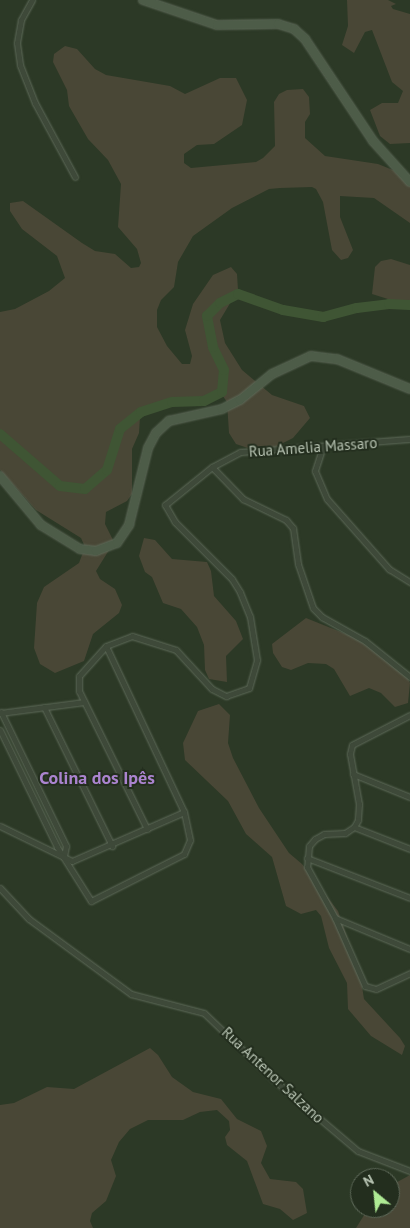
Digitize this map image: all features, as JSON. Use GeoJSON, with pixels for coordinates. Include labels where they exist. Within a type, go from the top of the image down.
{"type":"FeatureCollection","features":[{"type":"Feature","properties":{"kind":"street"},"geometry":{"type":"LineString","coordinates":[[32,0],[21,20],[17,43],[20,65],[35,103],[75,177]]}},
{"type":"Feature","properties":{"kind":"street"},"geometry":{"type":"LineString","coordinates":[[144,0],[217,26],[278,24],[294,30],[305,39],[372,141],[410,182]]}},
{"type":"Feature","properties":{"kind":"street"},"geometry":{"type":"LineString","coordinates":[[0,476],[41,525],[80,549],[96,551],[117,543],[129,525],[148,448],[156,433],[169,421],[222,409],[240,400],[272,374],[311,356],[337,359],[410,389]]}},
{"type":"Feature","properties":{"kind":"street","name":"Rua Amelia Massaro"},"geometry":{"type":"LineString","coordinates":[[106,646],[132,636],[164,644],[176,650],[218,694],[237,695],[249,688],[257,660],[250,617],[232,579],[175,522],[164,505],[212,466],[240,452],[410,440]]}},
{"type":"Feature","properties":{"kind":"street"},"geometry":{"type":"LineString","coordinates":[[323,446],[315,471],[326,500],[383,563],[410,582]]}},
{"type":"Feature","properties":{"kind":"street"},"geometry":{"type":"LineString","coordinates":[[212,466],[243,499],[286,520],[292,528],[304,587],[313,608],[322,617],[365,641],[410,677]]}},
{"type":"Feature","properties":{"kind":"street"},"geometry":{"type":"LineString","coordinates":[[0,730],[64,856],[89,900],[94,902],[184,854],[190,840],[184,812],[106,646],[79,676],[77,684],[147,830]]}},
{"type":"Feature","properties":{"kind":"street"},"geometry":{"type":"LineString","coordinates":[[64,856],[66,846],[1,712],[84,702]]}},
{"type":"Feature","properties":{"kind":"street"},"geometry":{"type":"LineString","coordinates":[[44,707],[112,846]]}},
{"type":"Feature","properties":{"kind":"street"},"geometry":{"type":"LineString","coordinates":[[410,715],[352,745],[353,774],[359,804],[354,827],[345,833],[324,834],[315,838],[309,846],[307,858],[311,878],[334,918],[365,986],[376,989],[410,973]]}},
{"type":"Feature","properties":{"kind":"street"},"geometry":{"type":"LineString","coordinates":[[353,774],[410,797]]}},
{"type":"Feature","properties":{"kind":"street"},"geometry":{"type":"LineString","coordinates":[[0,826],[38,847],[77,861],[184,812]]}},
{"type":"Feature","properties":{"kind":"street"},"geometry":{"type":"LineString","coordinates":[[354,827],[410,849]]}},
{"type":"Feature","properties":{"kind":"street"},"geometry":{"type":"LineString","coordinates":[[307,858],[410,898]]}},
{"type":"Feature","properties":{"kind":"street","name":"Rua Antenor Salzano"},"geometry":{"type":"LineString","coordinates":[[0,888],[29,919],[131,994],[204,1013],[345,1141],[367,1156],[410,1171]]}},
{"type":"Feature","properties":{"kind":"street"},"geometry":{"type":"LineString","coordinates":[[334,918],[410,949]]}},
{"type":"Feature","properties":{"kind":"shaded area"},"geometry":{"type":"Polygon","coordinates":[[[347,0],[388,0],[396,4],[391,6],[393,9],[410,14],[410,143],[390,144],[380,136],[370,110],[382,103],[398,103],[403,91],[392,82],[372,30],[365,32],[354,53],[342,45],[348,26],[347,0]]]}},
{"type":"Feature","properties":{"kind":"shaded area"},"geometry":{"type":"Polygon","coordinates":[[[65,46],[77,49],[95,69],[106,75],[170,86],[185,94],[220,78],[236,78],[247,100],[242,125],[214,144],[197,145],[184,154],[184,163],[191,168],[256,162],[263,158],[275,146],[274,102],[279,94],[287,90],[303,89],[309,97],[310,114],[305,122],[305,138],[325,156],[378,164],[393,170],[410,186],[410,223],[374,198],[340,196],[340,217],[353,250],[348,258],[341,260],[332,250],[323,202],[316,189],[312,187],[280,188],[269,189],[232,208],[193,236],[178,262],[174,287],[161,300],[157,310],[157,327],[167,346],[182,364],[190,364],[192,356],[185,330],[193,304],[213,275],[231,267],[237,274],[238,290],[220,320],[225,343],[242,370],[272,395],[304,406],[310,418],[293,438],[263,453],[236,444],[229,433],[227,402],[218,389],[192,406],[157,403],[145,409],[140,417],[139,433],[132,449],[132,494],[127,501],[106,512],[105,524],[114,542],[96,571],[100,579],[115,589],[122,605],[119,613],[93,634],[84,661],[55,673],[40,664],[34,648],[37,603],[44,587],[79,563],[85,547],[81,538],[36,510],[0,470],[0,312],[15,309],[49,291],[65,278],[57,256],[22,229],[10,211],[10,203],[23,201],[82,243],[95,251],[115,254],[131,268],[139,267],[141,263],[137,249],[118,227],[121,184],[108,160],[88,139],[69,106],[67,90],[53,62],[54,54],[65,46]]]}},
{"type":"Feature","properties":{"kind":"shaded area"},"geometry":{"type":"Polygon","coordinates":[[[391,259],[410,265],[410,306],[372,294],[375,267],[381,261],[391,259]]]}},
{"type":"Feature","properties":{"kind":"shaded area"},"geometry":{"type":"Polygon","coordinates":[[[144,538],[155,540],[172,559],[207,562],[211,571],[214,596],[236,621],[243,639],[226,656],[227,682],[209,679],[205,670],[204,645],[197,627],[181,609],[163,603],[152,577],[145,572],[139,556],[144,538]]]}},
{"type":"Feature","properties":{"kind":"shaded area"},"geometry":{"type":"Polygon","coordinates":[[[306,618],[361,640],[404,672],[410,683],[408,703],[395,707],[381,693],[369,688],[350,696],[334,669],[326,664],[308,663],[291,670],[282,667],[273,653],[272,644],[306,618]]]}},
{"type":"Feature","properties":{"kind":"shaded area"},"geometry":{"type":"Polygon","coordinates":[[[219,704],[230,715],[228,743],[233,758],[259,808],[289,853],[302,864],[338,911],[360,974],[364,999],[400,1038],[405,1046],[402,1055],[371,1036],[348,1009],[347,983],[329,948],[321,916],[316,910],[301,914],[286,906],[272,857],[246,834],[228,801],[185,760],[183,743],[198,711],[219,704]]]}},
{"type":"Feature","properties":{"kind":"shaded area"},"geometry":{"type":"Polygon","coordinates":[[[150,1048],[158,1055],[172,1077],[193,1092],[221,1099],[237,1119],[261,1131],[267,1146],[261,1163],[270,1179],[296,1182],[303,1189],[307,1213],[293,1220],[280,1209],[263,1204],[247,1161],[227,1145],[225,1137],[230,1130],[229,1121],[217,1110],[200,1112],[183,1120],[148,1120],[130,1129],[119,1142],[111,1160],[116,1176],[106,1201],[92,1213],[90,1221],[93,1228],[0,1228],[0,1105],[14,1103],[47,1087],[74,1089],[150,1048]]]}},
{"type":"Feature","properties":{"kind":"shaded area"},"geometry":{"type":"Polygon","coordinates":[[[410,1175],[410,1228],[356,1228],[362,1218],[400,1218],[400,1180],[410,1175]]]}},
{"type":"Feature","properties":{"kind":"waterway"},"geometry":{"type":"LineString","coordinates":[[0,434],[60,486],[85,489],[107,470],[120,429],[141,412],[172,402],[204,401],[222,392],[224,370],[213,347],[207,316],[220,303],[238,294],[283,310],[323,317],[357,308],[389,304],[410,305]]}},
{"type":"Feature","properties":{"kind":"district","name":"Colina dos Ipês"},"geometry":{"type":"Point","coordinates":[97,778]}}]}
